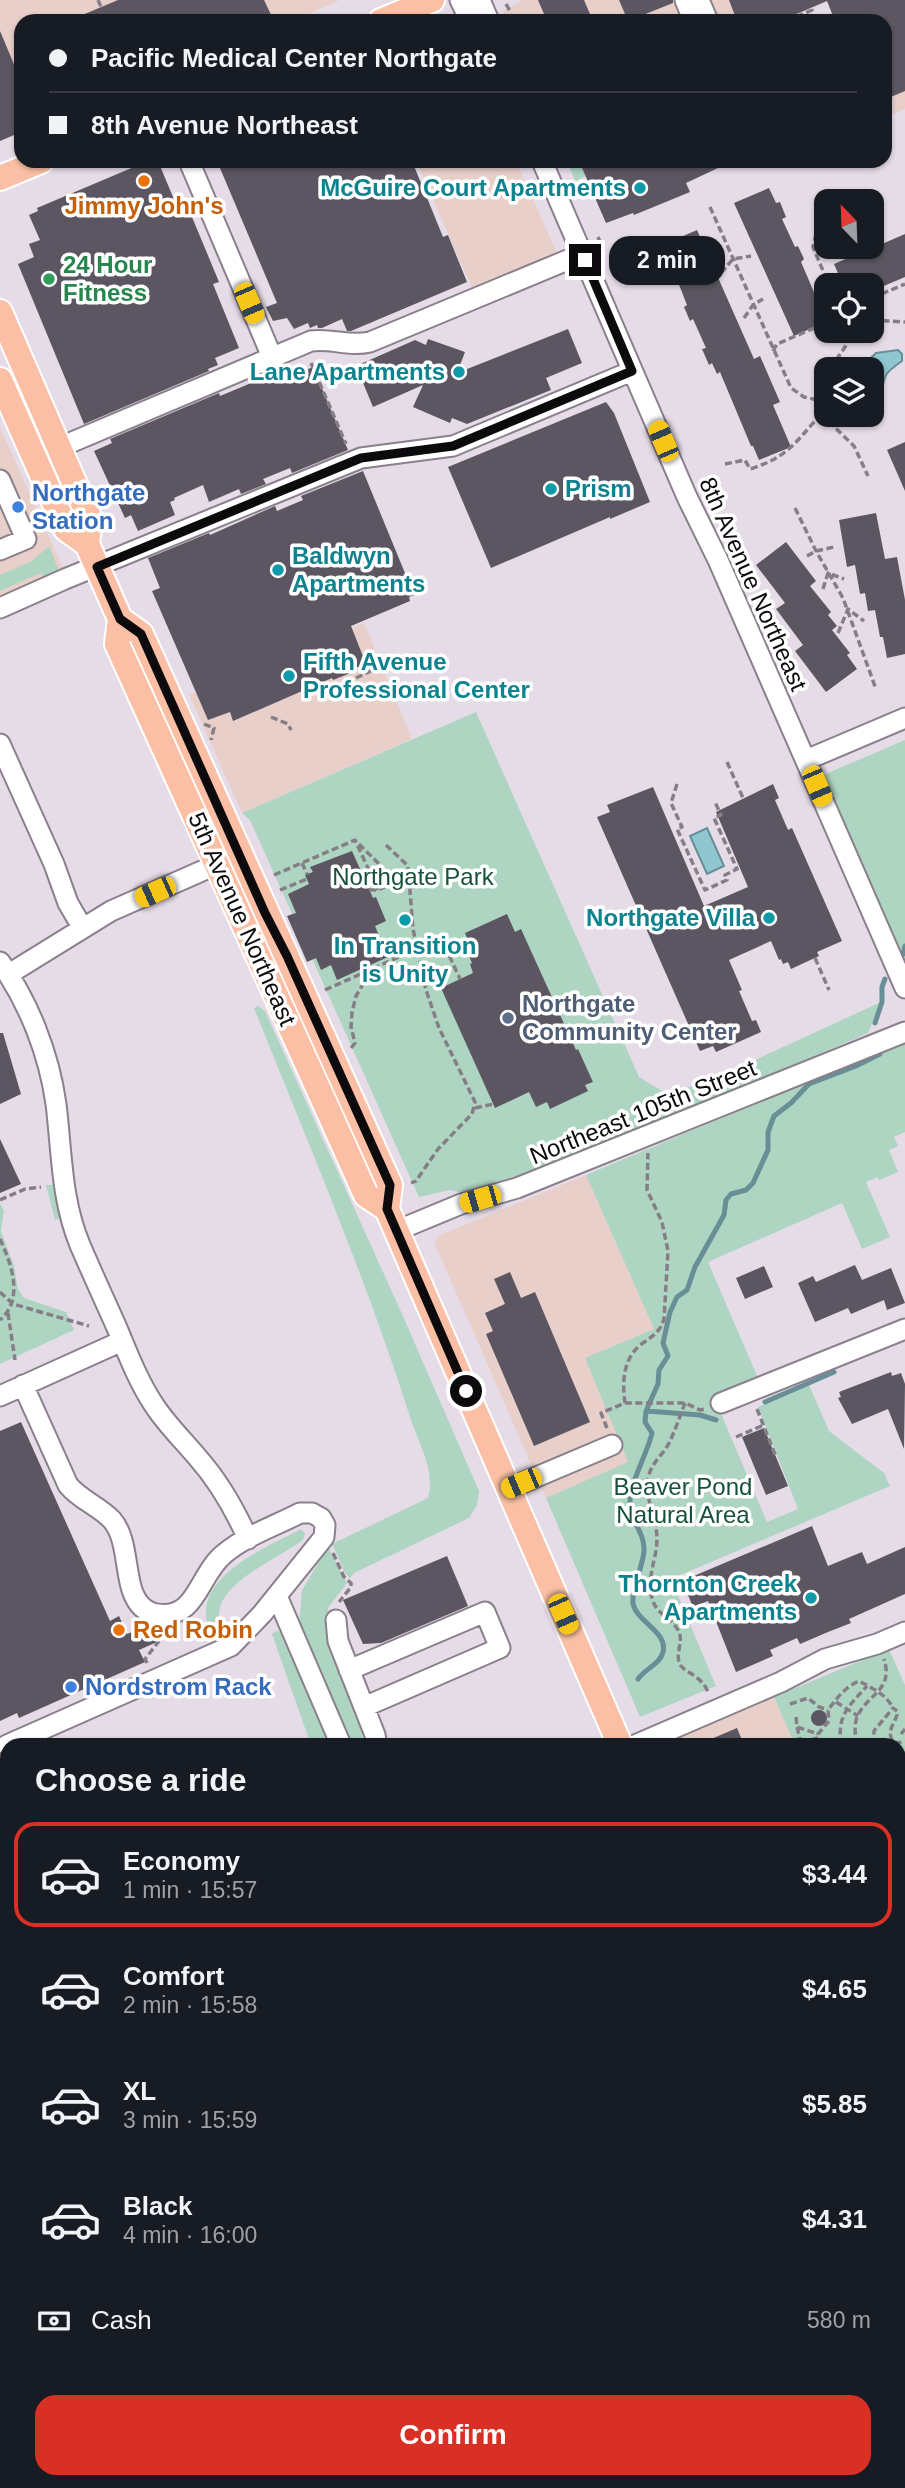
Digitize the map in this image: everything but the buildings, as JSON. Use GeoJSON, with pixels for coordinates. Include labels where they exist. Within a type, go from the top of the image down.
{"type":"FeatureCollection","features":[{"type":"Feature","properties":{"kind":"main road"},"geometry":{"type":"LineString","coordinates":[[398,14],[432,0]]}},
{"type":"Feature","properties":{"kind":"main road"},"geometry":{"type":"LineString","coordinates":[[0,178],[24,168]]}},
{"type":"Feature","properties":{"kind":"main road","name":"5th Avenue Northeast"},"geometry":{"type":"LineString","coordinates":[[0,312],[90,519],[87,544],[120,619],[141,634],[390,1185],[391,1220]]}},
{"type":"Feature","properties":{"kind":"main road","name":"5th Avenue Northeast"},"geometry":{"type":"LineString","coordinates":[[2,390],[66,529],[87,544]]}},
{"type":"Feature","properties":{"kind":"main road","name":"5th Avenue Northeast"},"geometry":{"type":"LineString","coordinates":[[120,619],[117,644],[366,1195],[391,1220],[618,1738]]}},
{"type":"Feature","properties":{"kind":"street"},"geometry":{"type":"LineString","coordinates":[[192,168],[272,357]]}},
{"type":"Feature","properties":{"kind":"street","name":"8th Avenue Northeast"},"geometry":{"type":"LineString","coordinates":[[545,168],[905,988]]}},
{"type":"Feature","properties":{"kind":"street"},"geometry":{"type":"LineString","coordinates":[[58,448],[272,357],[320,340],[348,345],[370,342],[582,254]]}},
{"type":"Feature","properties":{"kind":"street"},"geometry":{"type":"LineString","coordinates":[[0,608],[361,458],[453,446],[632,371]]}},
{"type":"Feature","properties":{"kind":"street"},"geometry":{"type":"LineString","coordinates":[[0,480],[26,539],[0,550]]}},
{"type":"Feature","properties":{"kind":"street"},"geometry":{"type":"LineString","coordinates":[[806,760],[905,718]]}},
{"type":"Feature","properties":{"kind":"street"},"geometry":{"type":"LineString","coordinates":[[0,744],[54,864],[68,903],[82,927]]}},
{"type":"Feature","properties":{"kind":"street"},"geometry":{"type":"LineString","coordinates":[[240,855],[111,911],[4,968],[40,1041],[56,1105],[61,1174],[71,1220],[122,1341],[153,1403],[225,1494],[248,1539]]}},
{"type":"Feature","properties":{"kind":"street","name":"Northeast 105th Street"},"geometry":{"type":"LineString","coordinates":[[391,1220],[461,1205],[517,1188],[905,1032]]}},
{"type":"Feature","properties":{"kind":"street"},"geometry":{"type":"LineString","coordinates":[[721,1403],[905,1329]]}},
{"type":"Feature","properties":{"kind":"street"},"geometry":{"type":"LineString","coordinates":[[0,1396],[122,1341]]}},
{"type":"Feature","properties":{"kind":"street"},"geometry":{"type":"LineString","coordinates":[[23,1385],[68,1485],[105,1513],[118,1528],[132,1590],[140,1606],[147,1611],[169,1615],[187,1607],[223,1554],[300,1513],[312,1513],[321,1518],[325,1525],[324,1537],[277,1597],[231,1646],[24,1738]]}},
{"type":"Feature","properties":{"kind":"street"},"geometry":{"type":"LineString","coordinates":[[508,1489],[610,1437]]}},
{"type":"Feature","properties":{"kind":"street"},"geometry":{"type":"LineString","coordinates":[[277,1597],[338,1738]]}},
{"type":"Feature","properties":{"kind":"street"},"geometry":{"type":"LineString","coordinates":[[349,1670],[485,1612],[500,1648],[364,1707]]}},
{"type":"Feature","properties":{"kind":"street"},"geometry":{"type":"LineString","coordinates":[[335,1620],[338,1642],[375,1738]]}},
{"type":"Feature","properties":{"kind":"street"},"geometry":{"type":"LineString","coordinates":[[651,1738],[781,1682],[825,1659],[905,1632]]}},
{"type":"Feature","properties":{"kind":"path"},"geometry":{"type":"LineString","coordinates":[[98,0],[101,7]]}},
{"type":"Feature","properties":{"kind":"path"},"geometry":{"type":"LineString","coordinates":[[506,4],[511,13]]}},
{"type":"Feature","properties":{"kind":"path"},"geometry":{"type":"LineString","coordinates":[[802,14],[812,10],[811,8]]}},
{"type":"Feature","properties":{"kind":"path"},"geometry":{"type":"LineString","coordinates":[[710,207],[791,388],[804,397],[814,399]]}},
{"type":"Feature","properties":{"kind":"path"},"geometry":{"type":"LineString","coordinates":[[598,237],[604,252]]}},
{"type":"Feature","properties":{"kind":"path"},"geometry":{"type":"LineString","coordinates":[[721,273],[733,259],[751,256]]}},
{"type":"Feature","properties":{"kind":"path"},"geometry":{"type":"LineString","coordinates":[[884,293],[905,284]]}},
{"type":"Feature","properties":{"kind":"path"},"geometry":{"type":"LineString","coordinates":[[744,318],[753,305],[763,299]]}},
{"type":"Feature","properties":{"kind":"path"},"geometry":{"type":"LineString","coordinates":[[884,321],[905,322]]}},
{"type":"Feature","properties":{"kind":"path"},"geometry":{"type":"LineString","coordinates":[[773,351],[777,344],[814,328]]}},
{"type":"Feature","properties":{"kind":"path"},"geometry":{"type":"LineString","coordinates":[[837,357],[848,343]]}},
{"type":"Feature","properties":{"kind":"path"},"geometry":{"type":"LineString","coordinates":[[311,363],[345,442]]}},
{"type":"Feature","properties":{"kind":"path"},"geometry":{"type":"LineString","coordinates":[[725,464],[745,460],[750,469],[772,462],[788,451],[814,423]]}},
{"type":"Feature","properties":{"kind":"path"},"geometry":{"type":"LineString","coordinates":[[836,427],[854,446],[868,476]]}},
{"type":"Feature","properties":{"kind":"path"},"geometry":{"type":"LineString","coordinates":[[795,508],[848,609],[876,689]]}},
{"type":"Feature","properties":{"kind":"path"},"geometry":{"type":"LineString","coordinates":[[807,556],[834,547]]}},
{"type":"Feature","properties":{"kind":"path"},"geometry":{"type":"LineString","coordinates":[[828,573],[844,579]]}},
{"type":"Feature","properties":{"kind":"path"},"geometry":{"type":"LineString","coordinates":[[822,589],[828,573]]}},
{"type":"Feature","properties":{"kind":"path"},"geometry":{"type":"LineString","coordinates":[[848,609],[864,621]]}},
{"type":"Feature","properties":{"kind":"path"},"geometry":{"type":"LineString","coordinates":[[838,634],[848,609]]}},
{"type":"Feature","properties":{"kind":"path"},"geometry":{"type":"LineString","coordinates":[[356,678],[375,670]]}},
{"type":"Feature","properties":{"kind":"path"},"geometry":{"type":"LineString","coordinates":[[271,717],[289,724],[291,730]]}},
{"type":"Feature","properties":{"kind":"path"},"geometry":{"type":"LineString","coordinates":[[727,762],[743,798]]}},
{"type":"Feature","properties":{"kind":"path"},"geometry":{"type":"LineString","coordinates":[[677,784],[671,803],[682,827],[677,829],[705,890],[727,880],[725,875],[737,869],[714,818],[721,816],[715,802]]}},
{"type":"Feature","properties":{"kind":"path"},"geometry":{"type":"LineString","coordinates":[[355,840],[397,882]]}},
{"type":"Feature","properties":{"kind":"path"},"geometry":{"type":"LineString","coordinates":[[274,875],[355,840]]}},
{"type":"Feature","properties":{"kind":"path"},"geometry":{"type":"LineString","coordinates":[[355,840],[378,890]]}},
{"type":"Feature","properties":{"kind":"path"},"geometry":{"type":"LineString","coordinates":[[386,845],[408,866],[416,949],[432,1009],[448,1048],[474,1097],[475,1108]]}},
{"type":"Feature","properties":{"kind":"path"},"geometry":{"type":"LineString","coordinates":[[367,865],[375,859]]}},
{"type":"Feature","properties":{"kind":"path"},"geometry":{"type":"LineString","coordinates":[[278,891],[307,877],[302,863]]}},
{"type":"Feature","properties":{"kind":"path"},"geometry":{"type":"LineString","coordinates":[[369,890],[378,890],[409,876]]}},
{"type":"Feature","properties":{"kind":"path"},"geometry":{"type":"LineString","coordinates":[[325,990],[441,939],[460,979]]}},
{"type":"Feature","properties":{"kind":"path"},"geometry":{"type":"LineString","coordinates":[[815,958],[829,990]]}},
{"type":"Feature","properties":{"kind":"path"},"geometry":{"type":"LineString","coordinates":[[351,1048],[355,1043],[351,1027],[354,1004],[372,969]]}},
{"type":"Feature","properties":{"kind":"path"},"geometry":{"type":"LineString","coordinates":[[411,1183],[416,1181],[432,1156],[475,1108],[494,1104]]}},
{"type":"Feature","properties":{"kind":"path"},"geometry":{"type":"LineString","coordinates":[[625,1403],[624,1373],[629,1358],[640,1344],[654,1337],[661,1329],[664,1319],[668,1251],[662,1222],[646,1189],[648,1150]]}},
{"type":"Feature","properties":{"kind":"path"},"geometry":{"type":"LineString","coordinates":[[0,1200],[25,1189],[41,1187]]}},
{"type":"Feature","properties":{"kind":"path"},"geometry":{"type":"LineString","coordinates":[[0,1240],[11,1266],[13,1304],[0,1320]]}},
{"type":"Feature","properties":{"kind":"path"},"geometry":{"type":"LineString","coordinates":[[1,1295],[13,1304],[89,1326]]}},
{"type":"Feature","properties":{"kind":"path"},"geometry":{"type":"LineString","coordinates":[[8,1312],[15,1360]]}},
{"type":"Feature","properties":{"kind":"path"},"geometry":{"type":"LineString","coordinates":[[610,1437],[601,1413],[625,1403],[677,1403],[700,1410]]}},
{"type":"Feature","properties":{"kind":"path"},"geometry":{"type":"LineString","coordinates":[[685,1406],[668,1445],[656,1459],[649,1475],[647,1493],[657,1528],[650,1586],[657,1610],[679,1632],[681,1642],[678,1660],[681,1667],[703,1681],[708,1692]]}},
{"type":"Feature","properties":{"kind":"path"},"geometry":{"type":"LineString","coordinates":[[757,1407],[776,1457]]}},
{"type":"Feature","properties":{"kind":"path"},"geometry":{"type":"LineString","coordinates":[[736,1437],[764,1425]]}},
{"type":"Feature","properties":{"kind":"path"},"geometry":{"type":"LineString","coordinates":[[330,1546],[344,1577],[351,1583],[351,1587],[338,1603],[335,1620]]}},
{"type":"Feature","properties":{"kind":"path"},"geometry":{"type":"LineString","coordinates":[[145,1659],[159,1641]]}},
{"type":"Feature","properties":{"kind":"path"},"geometry":{"type":"LineString","coordinates":[[856,1738],[855,1726],[858,1716],[879,1692],[886,1676],[881,1653]]}},
{"type":"Feature","properties":{"kind":"path"},"geometry":{"type":"LineString","coordinates":[[814,1738],[829,1721],[828,1710],[835,1701],[859,1681],[887,1698],[898,1712],[890,1729],[891,1738]]}},
{"type":"Feature","properties":{"kind":"path"},"geometry":{"type":"LineString","coordinates":[[841,1738],[840,1726],[847,1708],[867,1686]]}},
{"type":"Feature","properties":{"kind":"path"},"geometry":{"type":"LineString","coordinates":[[790,1704],[808,1698],[819,1708],[828,1710]]}},
{"type":"Feature","properties":{"kind":"path"},"geometry":{"type":"LineString","coordinates":[[835,1701],[858,1716]]}},
{"type":"Feature","properties":{"kind":"path"},"geometry":{"type":"LineString","coordinates":[[874,1738],[876,1727],[893,1708]]}},
{"type":"Feature","properties":{"kind":"path"},"geometry":{"type":"LineString","coordinates":[[796,1717],[800,1738]]}},
{"type":"Feature","properties":{"kind":"path"},"geometry":{"type":"LineString","coordinates":[[797,1727],[818,1736]]}},
{"type":"Feature","properties":{"kind":"path"},"geometry":{"type":"LineString","coordinates":[[901,1734],[905,1729]]}},
{"type":"Feature","properties":{"kind":"shaded area"},"geometry":{"type":"Polygon","coordinates":[[[0,0],[340,0],[308,14],[14,14],[14,135],[0,141],[0,0]]]}},
{"type":"Feature","properties":{"kind":"shaded area"},"geometry":{"type":"Polygon","coordinates":[[[523,0],[905,0],[905,109],[892,114],[892,14],[832,14],[827,2],[797,14],[503,14],[505,10],[523,0]]]}},
{"type":"Feature","properties":{"kind":"shaded area"},"geometry":{"type":"Polygon","coordinates":[[[419,168],[519,168],[557,253],[472,288],[419,168]]]}},
{"type":"Feature","properties":{"kind":"shaded area","name":"Northgate Station"},"geometry":{"type":"Polygon","coordinates":[[[0,427],[72,588],[0,620],[0,427]]]}},
{"type":"Feature","properties":{"kind":"shaded area"},"geometry":{"type":"Polygon","coordinates":[[[364,623],[412,739],[242,813],[189,695],[364,623]]]}},
{"type":"Feature","properties":{"kind":"shaded area"},"geometry":{"type":"Polygon","coordinates":[[[586,1175],[654,1329],[585,1358],[628,1462],[546,1498],[434,1242],[440,1235],[586,1175]]]}},
{"type":"Feature","properties":{"kind":"shaded area"},"geometry":{"type":"Polygon","coordinates":[[[774,1697],[792,1738],[677,1738],[774,1697]]]}},
{"type":"Feature","properties":{"kind":"green space"},"geometry":{"type":"Polygon","coordinates":[[[570,168],[582,168],[586,176],[575,181],[570,168]]]}},
{"type":"Feature","properties":{"kind":"green space"},"geometry":{"type":"Polygon","coordinates":[[[49,546],[60,573],[44,580],[41,573],[0,591],[0,575],[32,561],[49,546]]]}},
{"type":"Feature","properties":{"kind":"green space","name":"Northgate Park"},"geometry":{"type":"Polygon","coordinates":[[[476,712],[639,1077],[667,1094],[714,1079],[881,1002],[868,1033],[570,1160],[474,1189],[459,1192],[450,1190],[419,1197],[250,820],[242,813],[476,712]]]}},
{"type":"Feature","properties":{"kind":"green space"},"geometry":{"type":"Polygon","coordinates":[[[905,740],[905,965],[821,776],[905,740]]]}},
{"type":"Feature","properties":{"kind":"green space"},"geometry":{"type":"Polygon","coordinates":[[[258,1006],[265,1011],[479,1491],[477,1505],[469,1518],[354,1573],[350,1578],[332,1544],[428,1498],[430,1477],[356,1262],[254,1008],[258,1006]]]}},
{"type":"Feature","properties":{"kind":"green space","name":"Beaver Pond Natural Area"},"geometry":{"type":"Polygon","coordinates":[[[905,1041],[905,1132],[894,1137],[898,1146],[889,1150],[898,1172],[866,1182],[890,1237],[862,1249],[842,1203],[708,1262],[758,1378],[714,1397],[767,1522],[798,1509],[758,1407],[809,1385],[829,1431],[884,1473],[890,1486],[671,1579],[716,1686],[640,1717],[546,1498],[628,1462],[585,1358],[654,1329],[586,1175],[905,1041]]]}},
{"type":"Feature","properties":{"kind":"green space"},"geometry":{"type":"Polygon","coordinates":[[[46,1185],[54,1185],[61,1218],[55,1220],[46,1185]]]}},
{"type":"Feature","properties":{"kind":"green space"},"geometry":{"type":"Polygon","coordinates":[[[0,1203],[4,1211],[1,1231],[14,1266],[18,1289],[24,1298],[66,1312],[74,1330],[0,1364],[0,1203]]]}},
{"type":"Feature","properties":{"kind":"green space"},"geometry":{"type":"Polygon","coordinates":[[[301,1529],[305,1533],[303,1540],[248,1575],[230,1591],[220,1606],[218,1627],[207,1622],[207,1605],[223,1576],[254,1554],[301,1529]]]}},
{"type":"Feature","properties":{"kind":"green space"},"geometry":{"type":"Polygon","coordinates":[[[328,1547],[347,1583],[328,1608],[328,1635],[362,1738],[349,1738],[300,1633],[302,1590],[328,1547]]]}},
{"type":"Feature","properties":{"kind":"green space"},"geometry":{"type":"Polygon","coordinates":[[[280,1632],[287,1645],[327,1738],[309,1738],[272,1634],[280,1632]]]}},
{"type":"Feature","properties":{"kind":"green space"},"geometry":{"type":"Polygon","coordinates":[[[889,1649],[905,1685],[905,1738],[792,1738],[774,1697],[889,1649]]]}},
{"type":"Feature","properties":{"kind":"water"},"geometry":{"type":"Polygon","coordinates":[[[898,350],[902,354],[902,361],[884,380],[884,357],[872,357],[876,353],[898,350]]]}},
{"type":"Feature","properties":{"kind":"water"},"geometry":{"type":"Polygon","coordinates":[[[707,828],[724,866],[707,874],[690,836],[707,828]]]}},
{"type":"Feature","properties":{"kind":"waterway"},"geometry":{"type":"LineString","coordinates":[[903,954],[905,946]]}},
{"type":"Feature","properties":{"kind":"waterway"},"geometry":{"type":"LineString","coordinates":[[875,1023],[882,1002],[885,979]]}},
{"type":"Feature","properties":{"kind":"waterway"},"geometry":{"type":"LineString","coordinates":[[638,1679],[662,1656],[663,1645],[661,1638],[635,1610],[633,1603],[644,1545],[631,1511],[630,1496],[652,1433],[645,1422],[646,1411],[658,1384],[659,1370],[668,1356],[663,1343],[670,1312],[677,1297],[687,1290],[695,1267],[724,1215],[726,1200],[731,1194],[746,1190],[753,1183],[768,1150],[768,1132],[774,1116],[809,1084],[880,1054]]}},
{"type":"Feature","properties":{"kind":"waterway"},"geometry":{"type":"LineString","coordinates":[[765,1402],[834,1372]]}},
{"type":"Feature","properties":{"kind":"waterway"},"geometry":{"type":"LineString","coordinates":[[646,1411],[700,1415],[716,1420]]}},
{"type":"Feature","properties":{"kind":"place","name":"Jimmy John's"},"geometry":{"type":"Point","coordinates":[144,181]}},
{"type":"Feature","properties":{"kind":"place","name":"McGuire Court Apartments"},"geometry":{"type":"Point","coordinates":[640,188]}},
{"type":"Feature","properties":{"kind":"place","name":"24 Hour Fitness"},"geometry":{"type":"Point","coordinates":[49,279]}},
{"type":"Feature","properties":{"kind":"place","name":"Lane Apartments"},"geometry":{"type":"Point","coordinates":[459,372]}},
{"type":"Feature","properties":{"kind":"place","name":"Prism"},"geometry":{"type":"Point","coordinates":[551,489]}},
{"type":"Feature","properties":{"kind":"place","name":"Northgate Station"},"geometry":{"type":"Point","coordinates":[18,507]}},
{"type":"Feature","properties":{"kind":"place","name":"Baldwyn Apartments"},"geometry":{"type":"Point","coordinates":[278,570]}},
{"type":"Feature","properties":{"kind":"place","name":"Fifth Avenue Professional Center"},"geometry":{"type":"Point","coordinates":[289,676]}},
{"type":"Feature","properties":{"kind":"place","name":"Northgate Villa"},"geometry":{"type":"Point","coordinates":[769,918]}},
{"type":"Feature","properties":{"kind":"place","name":"In Transition is Unity"},"geometry":{"type":"Point","coordinates":[405,920]}},
{"type":"Feature","properties":{"kind":"place","name":"Northgate Community Center"},"geometry":{"type":"Point","coordinates":[508,1018]}},
{"type":"Feature","properties":{"kind":"place","name":"Thornton Creek Apartments"},"geometry":{"type":"Point","coordinates":[811,1598]}},
{"type":"Feature","properties":{"kind":"place","name":"Red Robin"},"geometry":{"type":"Point","coordinates":[119,1630]}},
{"type":"Feature","properties":{"kind":"place","name":"Nordstrom Rack"},"geometry":{"type":"Point","coordinates":[71,1687]}},
{"type":"Feature","properties":{"kind":"route"},"geometry":{"type":"LineString","coordinates":[[466,1391],[387,1209],[390,1185],[368,1134],[265,913],[141,634],[120,619],[97,567],[361,458],[453,446],[632,371],[585,260]]}}]}
